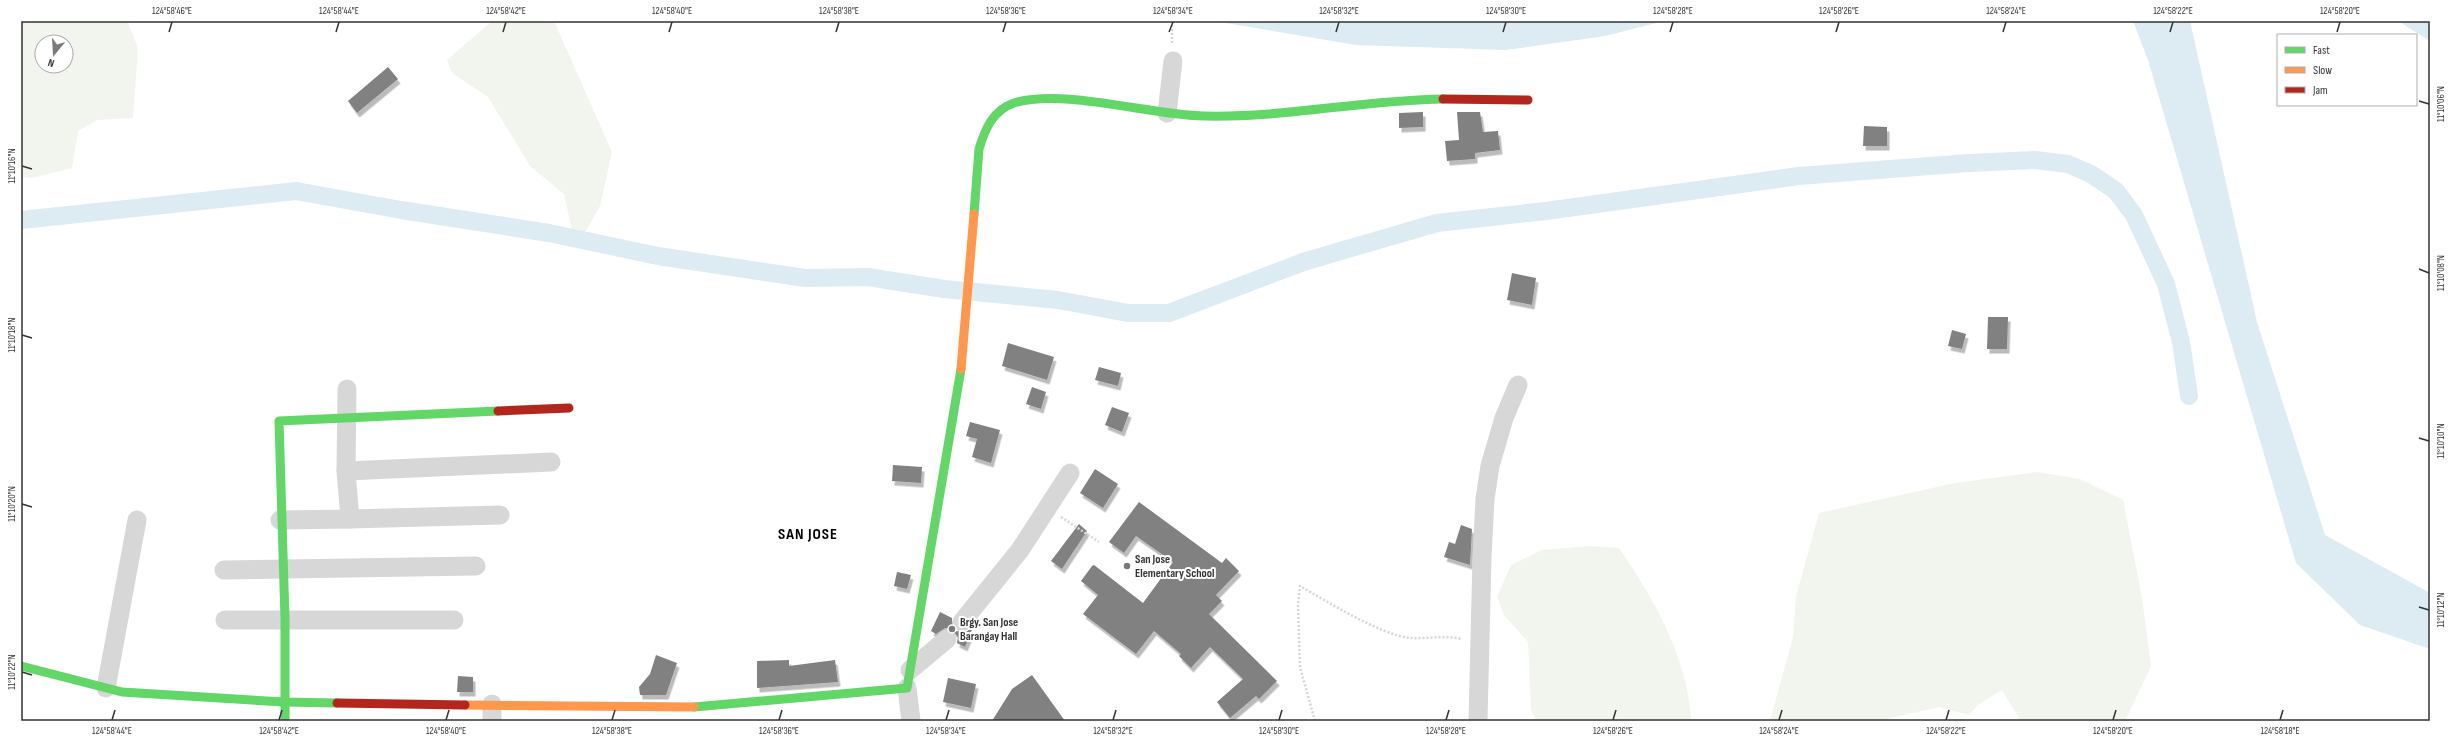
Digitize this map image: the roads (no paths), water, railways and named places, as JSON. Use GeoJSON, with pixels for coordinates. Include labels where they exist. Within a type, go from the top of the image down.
{"type":"FeatureCollection","features":[{"type":"Feature","properties":{"kind":"street"},"geometry":{"type":"LineString","coordinates":[[1167,113],[1173,61]]}},
{"type":"Feature","properties":{"kind":"street"},"geometry":{"type":"LineString","coordinates":[[911,721],[909,679],[959,388],[979,149],[989,119],[1008,105],[1025,100],[1052,100],[1204,116],[1266,114],[1400,100],[1528,100]]}},
{"type":"Feature","properties":{"kind":"street"},"geometry":{"type":"LineString","coordinates":[[1478,721],[1482,549],[1490,466],[1504,418],[1518,385]]}},
{"type":"Feature","properties":{"kind":"street"},"geometry":{"type":"LineString","coordinates":[[347,389],[346,470],[350,519]]}},
{"type":"Feature","properties":{"kind":"street"},"geometry":{"type":"LineString","coordinates":[[285,721],[285,619],[280,520],[279,421],[346,416],[569,408]]}},
{"type":"Feature","properties":{"kind":"street"},"geometry":{"type":"LineString","coordinates":[[346,470],[550,462]]}},
{"type":"Feature","properties":{"kind":"street"},"geometry":{"type":"LineString","coordinates":[[962,622],[1020,550],[1070,473]]}},
{"type":"Feature","properties":{"kind":"street"},"geometry":{"type":"LineString","coordinates":[[280,520],[500,515]]}},
{"type":"Feature","properties":{"kind":"street"},"geometry":{"type":"LineString","coordinates":[[106,688],[137,520]]}},
{"type":"Feature","properties":{"kind":"street"},"geometry":{"type":"LineString","coordinates":[[224,570],[476,566]]}},
{"type":"Feature","properties":{"kind":"street"},"geometry":{"type":"LineString","coordinates":[[225,620],[454,620]]}},
{"type":"Feature","properties":{"kind":"street"},"geometry":{"type":"LineString","coordinates":[[21,666],[122,692],[492,713],[678,708],[909,679],[947,639]]}},
{"type":"Feature","properties":{"kind":"waterway"},"geometry":{"type":"LineString","coordinates":[[21,220],[296,191],[401,210],[549,233],[658,256],[805,278],[868,277],[944,289],[1058,300],[1128,313],[1169,313],[1303,262],[1437,223],[1546,211],[1799,176],[1969,163],[2035,160],[2068,164],[2091,174],[2116,191],[2134,215],[2166,284],[2181,342],[2189,396]]}},
{"type":"Feature","properties":{"kind":"place","name":"San Jose Elementary School"},"geometry":{"type":"Point","coordinates":[1127,566]}},
{"type":"Feature","properties":{"kind":"place","name":"Brgy. San Jose Barangay Hall"},"geometry":{"type":"Point","coordinates":[952,629]}},
{"type":"Feature","properties":{"kind":"district","name":"SAN JOSE"},"geometry":{"type":"Point","coordinates":[808,534]}}]}
